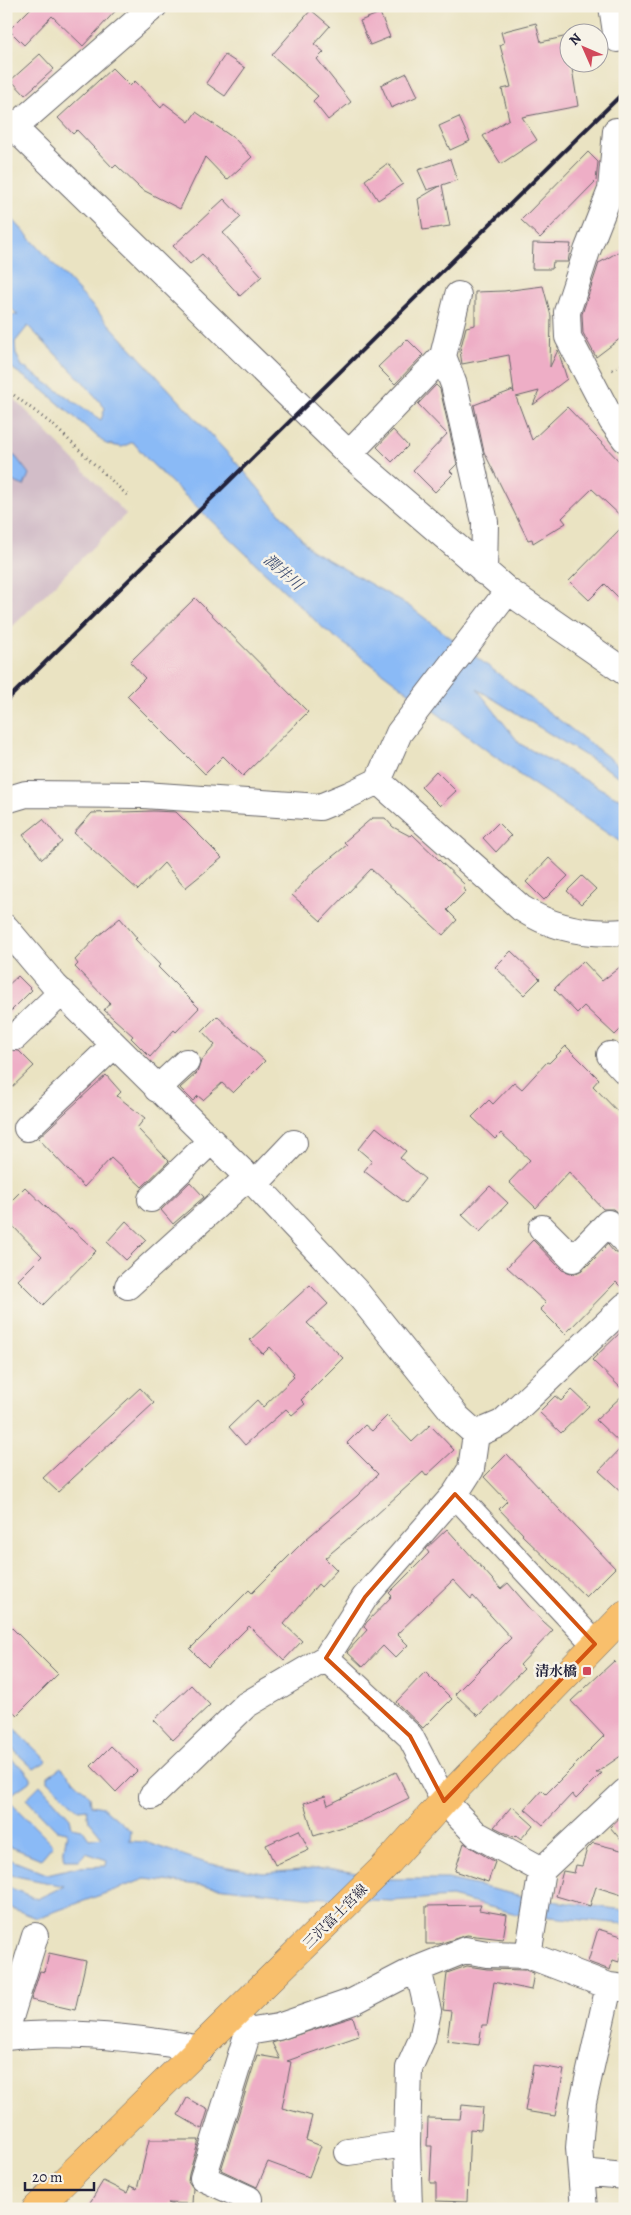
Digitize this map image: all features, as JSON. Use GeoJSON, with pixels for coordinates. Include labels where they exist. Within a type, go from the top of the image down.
{"type":"FeatureCollection","features":[{"type":"Feature","properties":{"kind":"main road","name":"三沢富士宮線"},"geometry":{"type":"LineString","coordinates":[[36,2209],[200,2049],[241,2024],[342,1909],[625,1614]]}},
{"type":"Feature","properties":{"kind":"street"},"geometry":{"type":"LineString","coordinates":[[154,6],[10,124],[348,454],[484,572],[500,602],[625,672]]}},
{"type":"Feature","properties":{"kind":"street"},"geometry":{"type":"LineString","coordinates":[[612,6],[617,39],[625,37]]}},
{"type":"Feature","properties":{"kind":"street"},"geometry":{"type":"LineString","coordinates":[[616,131],[611,190],[586,251],[567,312],[568,337],[612,421],[625,439]]}},
{"type":"Feature","properties":{"kind":"street"},"geometry":{"type":"LineString","coordinates":[[348,454],[443,356],[458,295]]}},
{"type":"Feature","properties":{"kind":"street"},"geometry":{"type":"LineString","coordinates":[[443,356],[454,385],[485,522],[484,572]]}},
{"type":"Feature","properties":{"kind":"street"},"geometry":{"type":"LineString","coordinates":[[6,800],[26,794],[144,795],[320,807],[378,781],[399,733],[500,602]]}},
{"type":"Feature","properties":{"kind":"street"},"geometry":{"type":"LineString","coordinates":[[378,781],[521,908],[536,918],[562,928],[608,934],[625,932]]}},
{"type":"Feature","properties":{"kind":"street"},"geometry":{"type":"LineString","coordinates":[[6,928],[62,992],[157,1089],[252,1180],[355,1290],[457,1417],[476,1434]]}},
{"type":"Feature","properties":{"kind":"street"},"geometry":{"type":"LineString","coordinates":[[15,1037],[62,992]]}},
{"type":"Feature","properties":{"kind":"street"},"geometry":{"type":"LineString","coordinates":[[27,1128],[114,1045]]}},
{"type":"Feature","properties":{"kind":"street"},"geometry":{"type":"LineString","coordinates":[[157,1089],[186,1062]]}},
{"type":"Feature","properties":{"kind":"street"},"geometry":{"type":"LineString","coordinates":[[151,1199],[211,1141]]}},
{"type":"Feature","properties":{"kind":"street"},"geometry":{"type":"LineString","coordinates":[[128,1286],[294,1143]]}},
{"type":"Feature","properties":{"kind":"street"},"geometry":{"type":"LineString","coordinates":[[542,1228],[573,1259],[608,1224],[625,1241]]}},
{"type":"Feature","properties":{"kind":"street"},"geometry":{"type":"LineString","coordinates":[[476,1434],[502,1423],[625,1306]]}},
{"type":"Feature","properties":{"kind":"street"},"geometry":{"type":"LineString","coordinates":[[152,1796],[246,1705],[326,1658],[365,1597],[455,1494],[471,1469],[476,1434]]}},
{"type":"Feature","properties":{"kind":"street"},"geometry":{"type":"LineString","coordinates":[[455,1494],[596,1644]]}},
{"type":"Feature","properties":{"kind":"street"},"geometry":{"type":"LineString","coordinates":[[326,1658],[410,1736],[444,1801],[476,1834],[539,1880]]}},
{"type":"Feature","properties":{"kind":"street"},"geometry":{"type":"LineString","coordinates":[[528,1955],[539,1880],[625,1792]]}},
{"type":"Feature","properties":{"kind":"street"},"geometry":{"type":"LineString","coordinates":[[6,2031],[35,1936]]}},
{"type":"Feature","properties":{"kind":"street"},"geometry":{"type":"LineString","coordinates":[[246,2209],[249,2199],[203,2178],[241,2024],[278,2027],[354,2001],[418,1969],[465,1950],[487,1954],[528,1955],[617,1987],[583,2102],[579,2148],[584,2209]]}},
{"type":"Feature","properties":{"kind":"street"},"geometry":{"type":"LineString","coordinates":[[409,2209],[407,2144],[409,2068],[422,2039],[428,2011],[418,1969]]}},
{"type":"Feature","properties":{"kind":"street"},"geometry":{"type":"LineString","coordinates":[[6,2037],[39,2033],[164,2042],[200,2049]]}},
{"type":"Feature","properties":{"kind":"street"},"geometry":{"type":"LineString","coordinates":[[348,2152],[407,2144]]}},
{"type":"Feature","properties":{"kind":"street"},"geometry":{"type":"LineString","coordinates":[[581,2172],[625,2176]]}},
{"type":"Feature","properties":{"kind":"path"},"geometry":{"type":"LineString","coordinates":[[6,389],[53,425],[129,497]]}},
{"type":"Feature","properties":{"kind":"highlighted area"},"geometry":{"type":"Polygon","coordinates":[[[455,1494],[595,1644],[444,1801],[410,1736],[326,1658],[365,1597],[455,1494]]]}},
{"type":"Feature","properties":{"kind":"shaded area"},"geometry":{"type":"Polygon","coordinates":[[[6,390],[126,514],[6,633],[6,390]]]}},
{"type":"Feature","properties":{"kind":"water","name":"潤井川"},"geometry":{"type":"Polygon","coordinates":[[[6,212],[242,469],[311,550],[409,606],[625,770],[625,780],[477,689],[520,744],[616,797],[625,799],[625,845],[521,776],[323,628],[148,460],[133,442],[122,447],[106,444],[43,390],[6,364],[6,314],[18,315],[6,303],[6,212]],[[28,326],[15,342],[16,354],[22,366],[101,420],[105,408],[84,383],[28,326]]]}},
{"type":"Feature","properties":{"kind":"water"},"geometry":{"type":"Polygon","coordinates":[[[6,451],[16,457],[29,474],[24,486],[9,480],[6,451]]]}},
{"type":"Feature","properties":{"kind":"water"},"geometry":{"type":"Polygon","coordinates":[[[6,1720],[47,1761],[34,1769],[6,1743],[6,1720]]]}},
{"type":"Feature","properties":{"kind":"water"},"geometry":{"type":"Polygon","coordinates":[[[6,1756],[23,1768],[31,1778],[29,1782],[12,1794],[6,1788],[6,1756]]]}},
{"type":"Feature","properties":{"kind":"water"},"geometry":{"type":"Polygon","coordinates":[[[61,1767],[90,1796],[91,1805],[103,1807],[131,1831],[130,1841],[145,1842],[206,1863],[263,1873],[327,1868],[391,1879],[448,1879],[535,1899],[625,1910],[625,1924],[517,1914],[451,1897],[391,1901],[306,1897],[145,1879],[37,1918],[6,1906],[6,1886],[37,1899],[64,1886],[6,1874],[6,1858],[47,1874],[77,1867],[106,1866],[107,1860],[86,1853],[79,1860],[64,1860],[63,1855],[67,1832],[56,1830],[26,1799],[40,1785],[70,1818],[72,1827],[82,1829],[89,1839],[102,1837],[89,1821],[87,1809],[79,1810],[48,1781],[48,1776],[61,1767]]]}},
{"type":"Feature","properties":{"kind":"water"},"geometry":{"type":"Polygon","coordinates":[[[6,1798],[53,1845],[41,1859],[6,1845],[6,1798]]]}},
{"type":"Feature","properties":{"kind":"building"},"geometry":{"type":"Polygon","coordinates":[[[33,6],[120,6],[83,46],[52,16],[24,45],[9,30],[33,6]]]}},
{"type":"Feature","properties":{"kind":"building"},"geometry":{"type":"Polygon","coordinates":[[[311,10],[330,26],[314,44],[324,52],[317,59],[351,102],[328,120],[313,101],[318,96],[272,55],[311,10]]]}},
{"type":"Feature","properties":{"kind":"building"},"geometry":{"type":"Polygon","coordinates":[[[380,13],[390,37],[370,45],[360,21],[380,13]]]}},
{"type":"Feature","properties":{"kind":"building"},"geometry":{"type":"Polygon","coordinates":[[[536,23],[541,42],[558,38],[558,72],[573,72],[578,106],[522,117],[537,140],[501,164],[483,136],[509,119],[502,89],[511,87],[500,45],[504,43],[501,32],[536,23]]]}},
{"type":"Feature","properties":{"kind":"building"},"geometry":{"type":"Polygon","coordinates":[[[40,54],[54,69],[25,95],[11,80],[40,54]]]}},
{"type":"Feature","properties":{"kind":"building"},"geometry":{"type":"Polygon","coordinates":[[[225,55],[245,68],[225,96],[206,83],[225,55]]]}},
{"type":"Feature","properties":{"kind":"building"},"geometry":{"type":"Polygon","coordinates":[[[112,68],[130,86],[135,81],[161,108],[164,103],[189,122],[196,112],[235,139],[252,157],[227,180],[205,157],[180,209],[141,189],[116,165],[113,168],[77,130],[73,134],[58,118],[112,68]]]}},
{"type":"Feature","properties":{"kind":"building"},"geometry":{"type":"Polygon","coordinates":[[[407,73],[418,96],[391,108],[381,85],[407,73]]]}},
{"type":"Feature","properties":{"kind":"building"},"geometry":{"type":"Polygon","coordinates":[[[459,117],[470,141],[450,150],[439,126],[459,117]]]}},
{"type":"Feature","properties":{"kind":"building"},"geometry":{"type":"Polygon","coordinates":[[[588,152],[598,162],[596,181],[540,238],[521,220],[588,152]]]}},
{"type":"Feature","properties":{"kind":"building"},"geometry":{"type":"Polygon","coordinates":[[[450,159],[457,180],[442,185],[450,226],[423,230],[418,199],[440,186],[427,190],[418,170],[450,159]]]}},
{"type":"Feature","properties":{"kind":"building"},"geometry":{"type":"Polygon","coordinates":[[[388,163],[403,184],[378,200],[365,180],[388,163]]]}},
{"type":"Feature","properties":{"kind":"building"},"geometry":{"type":"Polygon","coordinates":[[[224,199],[241,217],[223,233],[262,276],[240,296],[202,254],[190,264],[173,246],[224,199]]]}},
{"type":"Feature","properties":{"kind":"building"},"geometry":{"type":"Polygon","coordinates":[[[533,243],[571,244],[568,262],[553,262],[552,269],[532,269],[533,243]]]}},
{"type":"Feature","properties":{"kind":"building"},"geometry":{"type":"Polygon","coordinates":[[[625,248],[625,335],[596,357],[583,333],[582,314],[599,263],[625,248]]]}},
{"type":"Feature","properties":{"kind":"building"},"geometry":{"type":"Polygon","coordinates":[[[543,286],[551,316],[550,367],[558,350],[567,379],[533,405],[539,391],[516,397],[532,440],[567,407],[625,467],[625,520],[592,489],[562,518],[566,523],[533,543],[532,539],[528,540],[484,452],[474,405],[513,390],[514,393],[509,355],[462,364],[460,351],[466,327],[475,325],[475,292],[504,291],[543,286]]]}},
{"type":"Feature","properties":{"kind":"building"},"geometry":{"type":"Polygon","coordinates":[[[407,339],[423,355],[395,384],[378,367],[407,339]]]}},
{"type":"Feature","properties":{"kind":"building"},"geometry":{"type":"Polygon","coordinates":[[[436,385],[440,389],[457,464],[450,471],[453,474],[435,492],[413,470],[447,434],[418,404],[436,385]]]}},
{"type":"Feature","properties":{"kind":"building"},"geometry":{"type":"Polygon","coordinates":[[[393,430],[408,446],[392,462],[377,447],[393,430]]]}},
{"type":"Feature","properties":{"kind":"building"},"geometry":{"type":"Polygon","coordinates":[[[625,524],[625,604],[605,584],[589,600],[569,581],[625,524]]]}},
{"type":"Feature","properties":{"kind":"building"},"geometry":{"type":"Polygon","coordinates":[[[195,598],[308,712],[243,776],[223,756],[205,774],[127,696],[145,678],[130,662],[195,598]]]}},
{"type":"Feature","properties":{"kind":"building"},"geometry":{"type":"Polygon","coordinates":[[[436,771],[456,791],[440,806],[421,787],[436,771]]]}},
{"type":"Feature","properties":{"kind":"building"},"geometry":{"type":"Polygon","coordinates":[[[176,812],[222,858],[185,888],[164,863],[138,890],[74,833],[92,813],[176,812]]]}},
{"type":"Feature","properties":{"kind":"building"},"geometry":{"type":"Polygon","coordinates":[[[372,818],[385,818],[393,827],[410,836],[412,834],[465,885],[463,889],[466,891],[447,910],[457,920],[443,935],[371,869],[321,921],[292,895],[313,872],[347,845],[344,842],[372,818]]]}},
{"type":"Feature","properties":{"kind":"building"},"geometry":{"type":"Polygon","coordinates":[[[43,819],[62,842],[42,859],[23,835],[43,819]]]}},
{"type":"Feature","properties":{"kind":"building"},"geometry":{"type":"Polygon","coordinates":[[[498,823],[511,836],[496,852],[483,838],[498,823]]]}},
{"type":"Feature","properties":{"kind":"building"},"geometry":{"type":"Polygon","coordinates":[[[549,858],[568,876],[544,900],[526,882],[549,858]]]}},
{"type":"Feature","properties":{"kind":"building"},"geometry":{"type":"Polygon","coordinates":[[[582,876],[596,889],[581,904],[567,891],[582,876]]]}},
{"type":"Feature","properties":{"kind":"building"},"geometry":{"type":"Polygon","coordinates":[[[120,918],[137,938],[135,939],[160,965],[158,967],[199,1008],[176,1032],[174,1030],[150,1057],[131,1038],[133,1036],[104,1010],[110,1003],[75,967],[78,964],[75,960],[98,936],[120,918]]]}},
{"type":"Feature","properties":{"kind":"building"},"geometry":{"type":"Polygon","coordinates":[[[511,951],[540,979],[524,995],[495,967],[511,951]]]}},
{"type":"Feature","properties":{"kind":"building"},"geometry":{"type":"Polygon","coordinates":[[[583,961],[602,981],[625,963],[625,1025],[615,1035],[584,1006],[577,1013],[554,989],[583,961]]]}},
{"type":"Feature","properties":{"kind":"building"},"geometry":{"type":"Polygon","coordinates":[[[18,976],[32,990],[6,1016],[6,987],[18,976]]]}},
{"type":"Feature","properties":{"kind":"building"},"geometry":{"type":"Polygon","coordinates":[[[217,1016],[265,1061],[233,1093],[222,1083],[203,1100],[198,1096],[193,1101],[180,1088],[197,1073],[201,1061],[215,1045],[202,1031],[217,1016]]]}},
{"type":"Feature","properties":{"kind":"building"},"geometry":{"type":"Polygon","coordinates":[[[566,1046],[599,1079],[593,1086],[625,1119],[625,1219],[613,1209],[603,1209],[569,1172],[536,1208],[509,1182],[530,1160],[501,1133],[495,1139],[472,1117],[489,1100],[493,1104],[514,1082],[522,1089],[547,1062],[549,1063],[566,1046]]]}},
{"type":"Feature","properties":{"kind":"building"},"geometry":{"type":"Polygon","coordinates":[[[6,1049],[19,1051],[34,1066],[6,1093],[6,1049]]]}},
{"type":"Feature","properties":{"kind":"building"},"geometry":{"type":"Polygon","coordinates":[[[106,1075],[121,1092],[117,1096],[145,1118],[137,1128],[169,1161],[142,1187],[111,1158],[84,1187],[38,1138],[106,1075]]]}},
{"type":"Feature","properties":{"kind":"building"},"geometry":{"type":"Polygon","coordinates":[[[376,1127],[406,1151],[400,1158],[425,1179],[406,1203],[364,1171],[372,1161],[358,1149],[376,1127]]]}},
{"type":"Feature","properties":{"kind":"building"},"geometry":{"type":"Polygon","coordinates":[[[190,1182],[204,1197],[173,1224],[161,1210],[190,1182]]]}},
{"type":"Feature","properties":{"kind":"building"},"geometry":{"type":"Polygon","coordinates":[[[490,1186],[508,1203],[480,1232],[462,1215],[490,1186]]]}},
{"type":"Feature","properties":{"kind":"building"},"geometry":{"type":"Polygon","coordinates":[[[25,1187],[69,1229],[71,1228],[96,1251],[43,1305],[18,1280],[42,1256],[6,1219],[6,1206],[25,1187]]]}},
{"type":"Feature","properties":{"kind":"building"},"geometry":{"type":"Polygon","coordinates":[[[126,1221],[146,1240],[126,1260],[107,1242],[126,1221]]]}},
{"type":"Feature","properties":{"kind":"building"},"geometry":{"type":"Polygon","coordinates":[[[533,1240],[562,1270],[574,1274],[584,1269],[608,1245],[614,1252],[625,1256],[625,1291],[616,1282],[565,1334],[540,1309],[546,1303],[507,1267],[533,1240]]]}},
{"type":"Feature","properties":{"kind":"building"},"geometry":{"type":"Polygon","coordinates":[[[310,1285],[328,1304],[307,1323],[343,1358],[301,1400],[305,1404],[292,1415],[286,1409],[245,1445],[229,1427],[257,1400],[263,1407],[294,1377],[292,1375],[294,1373],[270,1347],[263,1354],[250,1340],[310,1285]]]}},
{"type":"Feature","properties":{"kind":"building"},"geometry":{"type":"Polygon","coordinates":[[[625,1328],[625,1392],[592,1360],[625,1328]]]}},
{"type":"Feature","properties":{"kind":"building"},"geometry":{"type":"Polygon","coordinates":[[[140,1388],[154,1403],[58,1492],[43,1478],[140,1388]]]}},
{"type":"Feature","properties":{"kind":"building"},"geometry":{"type":"Polygon","coordinates":[[[572,1390],[589,1406],[561,1433],[539,1412],[555,1396],[561,1401],[572,1390]]]}},
{"type":"Feature","properties":{"kind":"building"},"geometry":{"type":"Polygon","coordinates":[[[625,1393],[625,1495],[599,1471],[623,1446],[596,1420],[625,1393]]]}},
{"type":"Feature","properties":{"kind":"building"},"geometry":{"type":"Polygon","coordinates":[[[387,1416],[412,1442],[430,1425],[454,1450],[426,1476],[423,1472],[325,1558],[337,1570],[321,1587],[318,1584],[284,1624],[302,1641],[284,1660],[249,1626],[208,1667],[190,1649],[249,1590],[252,1593],[306,1539],[357,1496],[378,1474],[347,1443],[365,1425],[372,1431],[387,1416]]]}},
{"type":"Feature","properties":{"kind":"building"},"geometry":{"type":"Polygon","coordinates":[[[507,1454],[615,1568],[586,1597],[522,1535],[499,1509],[507,1501],[484,1477],[507,1454]]]}},
{"type":"Feature","properties":{"kind":"building"},"geometry":{"type":"Polygon","coordinates":[[[447,1529],[501,1589],[508,1583],[535,1614],[553,1630],[520,1665],[524,1669],[478,1716],[455,1694],[511,1638],[473,1596],[471,1599],[453,1580],[397,1634],[408,1645],[395,1658],[383,1646],[363,1667],[347,1652],[367,1630],[364,1627],[366,1623],[392,1596],[389,1593],[429,1553],[426,1549],[447,1529]]]}},
{"type":"Feature","properties":{"kind":"building"},"geometry":{"type":"Polygon","coordinates":[[[6,1622],[58,1674],[17,1715],[6,1705],[6,1622]]]}},
{"type":"Feature","properties":{"kind":"building"},"geometry":{"type":"Polygon","coordinates":[[[614,1661],[625,1672],[625,1753],[596,1773],[602,1773],[576,1799],[572,1794],[543,1825],[525,1809],[542,1790],[546,1794],[604,1736],[571,1701],[614,1661]]]}},
{"type":"Feature","properties":{"kind":"building"},"geometry":{"type":"Polygon","coordinates":[[[425,1672],[452,1699],[423,1728],[396,1702],[425,1672]]]}},
{"type":"Feature","properties":{"kind":"building"},"geometry":{"type":"Polygon","coordinates":[[[191,1685],[210,1705],[173,1740],[154,1720],[191,1685]]]}},
{"type":"Feature","properties":{"kind":"building"},"geometry":{"type":"Polygon","coordinates":[[[111,1746],[137,1771],[116,1792],[91,1766],[111,1746]]]}},
{"type":"Feature","properties":{"kind":"building"},"geometry":{"type":"Polygon","coordinates":[[[396,1772],[409,1798],[362,1821],[314,1836],[304,1803],[325,1796],[328,1805],[396,1772]]]}},
{"type":"Feature","properties":{"kind":"building"},"geometry":{"type":"Polygon","coordinates":[[[512,1806],[533,1825],[521,1839],[516,1835],[514,1837],[494,1827],[512,1806]]]}},
{"type":"Feature","properties":{"kind":"building"},"geometry":{"type":"Polygon","coordinates":[[[625,1813],[625,1845],[610,1827],[625,1813]]]}},
{"type":"Feature","properties":{"kind":"building"},"geometry":{"type":"Polygon","coordinates":[[[299,1830],[309,1850],[275,1865],[266,1845],[299,1830]]]}},
{"type":"Feature","properties":{"kind":"building"},"geometry":{"type":"Polygon","coordinates":[[[464,1843],[495,1862],[488,1882],[455,1871],[464,1843]]]}},
{"type":"Feature","properties":{"kind":"building"},"geometry":{"type":"Polygon","coordinates":[[[593,1843],[625,1851],[625,1896],[596,1887],[590,1906],[556,1896],[563,1871],[574,1873],[576,1865],[582,1866],[587,1849],[593,1843]]]}},
{"type":"Feature","properties":{"kind":"building"},"geometry":{"type":"Polygon","coordinates":[[[481,1905],[479,1910],[507,1915],[503,1939],[467,1935],[439,1944],[426,1944],[426,1906],[481,1905]]]}},
{"type":"Feature","properties":{"kind":"building"},"geometry":{"type":"Polygon","coordinates":[[[598,1929],[625,1937],[625,1953],[621,1953],[619,1962],[613,1960],[610,1970],[588,1962],[598,1929]]]}},
{"type":"Feature","properties":{"kind":"building"},"geometry":{"type":"Polygon","coordinates":[[[49,1953],[86,1961],[75,2010],[31,2000],[40,1971],[45,1972],[49,1953]]]}},
{"type":"Feature","properties":{"kind":"building"},"geometry":{"type":"Polygon","coordinates":[[[467,1966],[487,1969],[525,1970],[534,1973],[531,1990],[494,1982],[487,2025],[482,2025],[479,2045],[447,2041],[451,2011],[443,2010],[447,1973],[467,1966]]]}},
{"type":"Feature","properties":{"kind":"building"},"geometry":{"type":"Polygon","coordinates":[[[353,2017],[359,2036],[287,2061],[291,2062],[282,2108],[312,2116],[306,2140],[321,2146],[309,2177],[268,2162],[257,2187],[221,2170],[257,2055],[280,2059],[272,2043],[353,2017]]]}},
{"type":"Feature","properties":{"kind":"building"},"geometry":{"type":"Polygon","coordinates":[[[533,2065],[564,2070],[555,2116],[525,2111],[533,2065]]]}},
{"type":"Feature","properties":{"kind":"building"},"geometry":{"type":"Polygon","coordinates":[[[187,2098],[208,2110],[202,2129],[178,2115],[187,2098]]]}},
{"type":"Feature","properties":{"kind":"building"},"geometry":{"type":"Polygon","coordinates":[[[462,2105],[483,2107],[481,2130],[470,2129],[467,2202],[436,2201],[436,2183],[430,2183],[432,2146],[427,2146],[428,2118],[460,2119],[462,2105]]]}},
{"type":"Feature","properties":{"kind":"building"},"geometry":{"type":"Polygon","coordinates":[[[149,2140],[199,2140],[188,2181],[193,2188],[192,2204],[168,2203],[181,2209],[86,2209],[103,2181],[127,2193],[130,2186],[137,2189],[149,2140]]]}},
{"type":"Feature","properties":{"kind":"railway"},"geometry":{"type":"LineString","coordinates":[[6,701],[625,91]]}},
{"type":"Feature","properties":{"kind":"place","name":"清水橋"},"geometry":{"type":"Point","coordinates":[587,1671]}}]}
